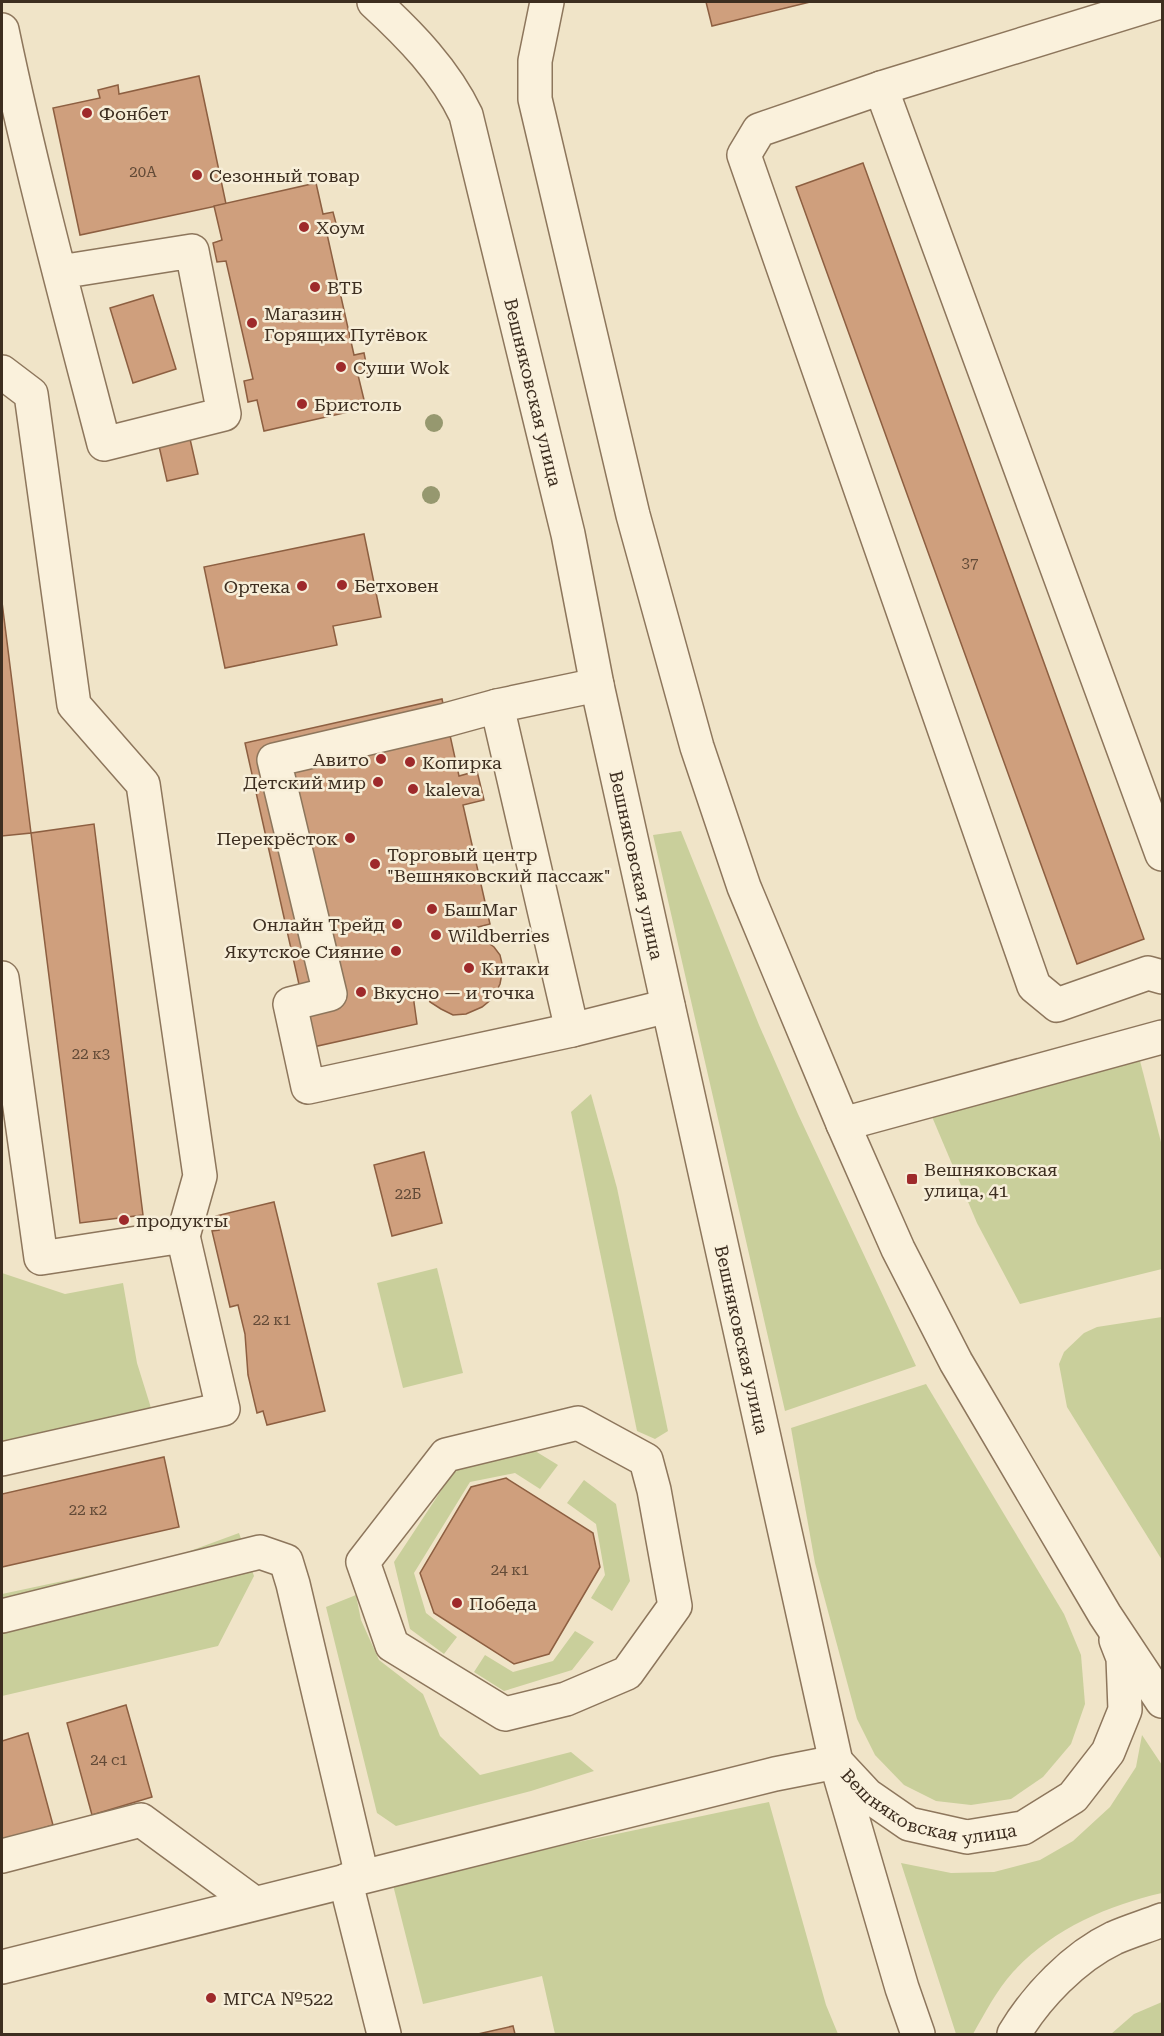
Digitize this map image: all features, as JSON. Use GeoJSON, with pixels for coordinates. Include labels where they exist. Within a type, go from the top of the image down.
{"type":"FeatureCollection","features":[{"type":"Feature","properties":{"kind":"street","name":"Вешняковская улица"},"geometry":{"type":"LineString","coordinates":[[374,2],[434,63],[458,98],[466,115],[568,534],[597,685],[836,1762],[902,1988],[918,2034]]}},
{"type":"Feature","properties":{"kind":"street","name":"Вешняковская улица"},"geometry":{"type":"LineString","coordinates":[[547,2],[535,61],[535,99],[633,515],[697,747],[744,887],[898,1250],[956,1362],[1106,1615],[1162,1701]]}},
{"type":"Feature","properties":{"kind":"street"},"geometry":{"type":"LineString","coordinates":[[1160,2],[881,88],[759,130],[744,155],[1034,986],[1057,1005],[1148,973],[1162,977]]}},
{"type":"Feature","properties":{"kind":"street"},"geometry":{"type":"LineString","coordinates":[[2,30],[20,116],[104,444],[224,414],[192,251],[60,272]]}},
{"type":"Feature","properties":{"kind":"street"},"geometry":{"type":"LineString","coordinates":[[881,88],[1162,854]]}},
{"type":"Feature","properties":{"kind":"street"},"geometry":{"type":"LineString","coordinates":[[2,372],[31,393],[74,705],[143,784],[200,1176],[183,1236],[223,1409],[2,1459]]}},
{"type":"Feature","properties":{"kind":"street"},"geometry":{"type":"LineString","coordinates":[[597,685],[497,706],[274,760],[330,994],[290,1004],[308,1087],[572,1030],[668,1006]]}},
{"type":"Feature","properties":{"kind":"street"},"geometry":{"type":"LineString","coordinates":[[497,706],[572,1030]]}},
{"type":"Feature","properties":{"kind":"street"},"geometry":{"type":"LineString","coordinates":[[2,978],[41,1258],[183,1236]]}},
{"type":"Feature","properties":{"kind":"street"},"geometry":{"type":"LineString","coordinates":[[843,1124],[1162,1037]]}},
{"type":"Feature","properties":{"kind":"street"},"geometry":{"type":"LineString","coordinates":[[578,1423],[646,1460],[654,1490],[675,1606],[627,1673],[566,1699],[505,1714],[392,1645],[363,1562],[446,1455],[578,1423]]}},
{"type":"Feature","properties":{"kind":"street"},"geometry":{"type":"LineString","coordinates":[[2,1616],[260,1551],[286,1561],[293,1584],[355,1878],[349,1895],[384,2034]]}},
{"type":"Feature","properties":{"kind":"street","name":"Вешняковская улица"},"geometry":{"type":"LineString","coordinates":[[836,1762],[867,1795],[909,1824],[967,1837],[1023,1828],[1073,1797],[1108,1752],[1125,1710],[1123,1658],[1106,1615]]}},
{"type":"Feature","properties":{"kind":"street"},"geometry":{"type":"LineString","coordinates":[[2,1967],[775,1774],[836,1762]]}},
{"type":"Feature","properties":{"kind":"street"},"geometry":{"type":"LineString","coordinates":[[2,1856],[141,1820],[254,1903]]}},
{"type":"Feature","properties":{"kind":"street"},"geometry":{"type":"LineString","coordinates":[[1014,2034],[1025,2016],[1068,1968],[1113,1939],[1162,1920]]}},
{"type":"Feature","properties":{"kind":"green space"},"geometry":{"type":"Polygon","coordinates":[[[681,831],[759,1025],[798,1114],[916,1366],[785,1411],[653,835],[681,831]]]}},
{"type":"Feature","properties":{"kind":"green space"},"geometry":{"type":"Polygon","coordinates":[[[1138,1053],[1162,1146],[1162,1269],[1020,1304],[977,1223],[930,1112],[1138,1053]]]}},
{"type":"Feature","properties":{"kind":"green space"},"geometry":{"type":"Polygon","coordinates":[[[591,1094],[617,1188],[668,1431],[655,1439],[637,1431],[571,1112],[591,1094]]]}},
{"type":"Feature","properties":{"kind":"green space"},"geometry":{"type":"Polygon","coordinates":[[[437,1268],[463,1373],[403,1388],[377,1283],[437,1268]]]}},
{"type":"Feature","properties":{"kind":"green space"},"geometry":{"type":"Polygon","coordinates":[[[2,1273],[65,1294],[123,1283],[137,1363],[151,1408],[2,1443],[2,1273]]]}},
{"type":"Feature","properties":{"kind":"green space"},"geometry":{"type":"Polygon","coordinates":[[[1162,1317],[1162,1560],[1067,1407],[1059,1364],[1064,1352],[1084,1333],[1097,1327],[1162,1317]]]}},
{"type":"Feature","properties":{"kind":"green space"},"geometry":{"type":"Polygon","coordinates":[[[926,1384],[1064,1614],[1081,1655],[1085,1704],[1071,1744],[1043,1777],[1011,1799],[971,1805],[936,1801],[904,1785],[875,1755],[857,1719],[815,1563],[791,1428],[926,1384]]]}},
{"type":"Feature","properties":{"kind":"green space"},"geometry":{"type":"Polygon","coordinates":[[[527,1446],[558,1465],[540,1489],[515,1473],[470,1482],[414,1573],[426,1613],[457,1637],[444,1654],[410,1629],[394,1562],[456,1468],[527,1446]]]}},
{"type":"Feature","properties":{"kind":"green space"},"geometry":{"type":"Polygon","coordinates":[[[584,1480],[616,1504],[630,1581],[612,1611],[591,1598],[605,1575],[596,1524],[567,1503],[584,1480]]]}},
{"type":"Feature","properties":{"kind":"green space"},"geometry":{"type":"Polygon","coordinates":[[[239,1533],[254,1576],[218,1646],[2,1696],[2,1594],[171,1558],[239,1533]]]}},
{"type":"Feature","properties":{"kind":"green space"},"geometry":{"type":"Polygon","coordinates":[[[356,1595],[361,1620],[379,1660],[423,1694],[440,1736],[480,1775],[571,1752],[594,1771],[531,1791],[396,1826],[377,1813],[326,1607],[356,1595]]]}},
{"type":"Feature","properties":{"kind":"green space"},"geometry":{"type":"Polygon","coordinates":[[[575,1631],[594,1642],[572,1670],[504,1691],[474,1672],[485,1655],[513,1672],[553,1661],[575,1631]]]}},
{"type":"Feature","properties":{"kind":"green space"},"geometry":{"type":"Polygon","coordinates":[[[1142,1735],[1162,1765],[1162,1893],[1101,1912],[1081,1921],[1045,1944],[1028,1957],[1007,1979],[973,2034],[956,2034],[901,1863],[951,1873],[994,1872],[1040,1860],[1073,1841],[1110,1807],[1136,1767],[1142,1735]]]}},
{"type":"Feature","properties":{"kind":"green space"},"geometry":{"type":"Polygon","coordinates":[[[769,1802],[826,2005],[838,2034],[555,2034],[542,1976],[423,2004],[392,1881],[769,1802]]]}},
{"type":"Feature","properties":{"kind":"green space"},"geometry":{"type":"Polygon","coordinates":[[[1162,2002],[1162,2034],[1111,2034],[1134,2014],[1162,2002]]]}},
{"type":"Feature","properties":{"kind":"building"},"geometry":{"type":"Polygon","coordinates":[[[706,2],[810,2],[712,26],[706,2]]]}},
{"type":"Feature","properties":{"kind":"building"},"geometry":{"type":"Polygon","coordinates":[[[199,76],[226,204],[80,235],[53,108],[100,98],[98,90],[118,85],[119,94],[199,76]]]}},
{"type":"Feature","properties":{"kind":"building"},"geometry":{"type":"Polygon","coordinates":[[[863,163],[1144,939],[1077,964],[796,187],[863,163]]]}},
{"type":"Feature","properties":{"kind":"building"},"geometry":{"type":"Polygon","coordinates":[[[316,183],[323,214],[333,212],[338,231],[327,234],[354,355],[364,353],[368,373],[358,375],[366,408],[264,431],[257,400],[248,402],[244,381],[253,379],[226,261],[217,262],[213,243],[222,240],[214,206],[316,183]]]}},
{"type":"Feature","properties":{"kind":"building"},"geometry":{"type":"Polygon","coordinates":[[[153,295],[176,369],[133,383],[110,308],[153,295]]]}},
{"type":"Feature","properties":{"kind":"building"},"geometry":{"type":"Polygon","coordinates":[[[190,439],[198,474],[167,481],[159,446],[190,439]]]}},
{"type":"Feature","properties":{"kind":"building"},"geometry":{"type":"Polygon","coordinates":[[[364,534],[381,617],[333,626],[337,645],[225,668],[204,567],[364,534]]]}},
{"type":"Feature","properties":{"kind":"building"},"geometry":{"type":"Polygon","coordinates":[[[2,602],[31,833],[2,836],[2,602]]]}},
{"type":"Feature","properties":{"kind":"building","name":"Торговый центр \"Вешняковский пассаж\""},"geometry":{"type":"Polygon","coordinates":[[[442,699],[459,776],[477,771],[484,800],[463,805],[490,924],[474,928],[476,939],[484,940],[500,955],[503,968],[500,984],[493,998],[482,1007],[466,1014],[453,1015],[441,1009],[430,1002],[425,993],[413,995],[417,1024],[313,1047],[245,743],[442,699]]]}},
{"type":"Feature","properties":{"kind":"building"},"geometry":{"type":"Polygon","coordinates":[[[94,824],[143,1215],[80,1223],[31,833],[94,824]]]}},
{"type":"Feature","properties":{"kind":"building"},"geometry":{"type":"Polygon","coordinates":[[[424,1152],[442,1223],[392,1236],[374,1165],[424,1152]]]}},
{"type":"Feature","properties":{"kind":"building"},"geometry":{"type":"Polygon","coordinates":[[[274,1202],[325,1411],[267,1425],[263,1411],[257,1413],[248,1375],[245,1334],[238,1305],[230,1307],[212,1231],[219,1230],[216,1216],[274,1202]]]}},
{"type":"Feature","properties":{"kind":"building"},"geometry":{"type":"Polygon","coordinates":[[[164,1457],[179,1527],[2,1567],[2,1494],[164,1457]]]}},
{"type":"Feature","properties":{"kind":"building"},"geometry":{"type":"Polygon","coordinates":[[[506,1478],[593,1533],[600,1567],[549,1654],[514,1664],[434,1613],[420,1573],[471,1487],[506,1478]]]}},
{"type":"Feature","properties":{"kind":"building"},"geometry":{"type":"Polygon","coordinates":[[[126,1705],[152,1797],[92,1815],[67,1723],[126,1705]]]}},
{"type":"Feature","properties":{"kind":"building"},"geometry":{"type":"Polygon","coordinates":[[[28,1733],[53,1825],[2,1841],[2,1741],[28,1733]]]}},
{"type":"Feature","properties":{"kind":"building"},"geometry":{"type":"Polygon","coordinates":[[[513,2026],[515,2034],[478,2034],[513,2026]]]}},
{"type":"Feature","properties":{"kind":"place","name":"Фонбет"},"geometry":{"type":"Point","coordinates":[87,113]}},
{"type":"Feature","properties":{"kind":"place","name":"Сезонный товар"},"geometry":{"type":"Point","coordinates":[197,175]}},
{"type":"Feature","properties":{"kind":"place","name":"Хоум"},"geometry":{"type":"Point","coordinates":[304,227]}},
{"type":"Feature","properties":{"kind":"place","name":"ВТБ"},"geometry":{"type":"Point","coordinates":[315,287]}},
{"type":"Feature","properties":{"kind":"place","name":"Магазин Горящих Путёвок"},"geometry":{"type":"Point","coordinates":[252,323]}},
{"type":"Feature","properties":{"kind":"place","name":"Суши Wok"},"geometry":{"type":"Point","coordinates":[341,367]}},
{"type":"Feature","properties":{"kind":"place","name":"Бристоль"},"geometry":{"type":"Point","coordinates":[302,404]}},
{"type":"Feature","properties":{"kind":"place","name":"Бетховен"},"geometry":{"type":"Point","coordinates":[342,585]}},
{"type":"Feature","properties":{"kind":"place","name":"Ортека"},"geometry":{"type":"Point","coordinates":[302,586]}},
{"type":"Feature","properties":{"kind":"place","name":"Авито"},"geometry":{"type":"Point","coordinates":[381,759]}},
{"type":"Feature","properties":{"kind":"place","name":"Копирка"},"geometry":{"type":"Point","coordinates":[410,762]}},
{"type":"Feature","properties":{"kind":"place","name":"Детский мир"},"geometry":{"type":"Point","coordinates":[378,782]}},
{"type":"Feature","properties":{"kind":"place","name":"kaleva"},"geometry":{"type":"Point","coordinates":[413,789]}},
{"type":"Feature","properties":{"kind":"place","name":"Перекрёсток"},"geometry":{"type":"Point","coordinates":[350,838]}},
{"type":"Feature","properties":{"kind":"place","name":"Торговый центр \"Вешняковский пассаж\""},"geometry":{"type":"Point","coordinates":[375,864]}},
{"type":"Feature","properties":{"kind":"place","name":"БашМаг"},"geometry":{"type":"Point","coordinates":[432,909]}},
{"type":"Feature","properties":{"kind":"place","name":"Онлайн Трейд"},"geometry":{"type":"Point","coordinates":[397,924]}},
{"type":"Feature","properties":{"kind":"place","name":"Wildberries"},"geometry":{"type":"Point","coordinates":[436,935]}},
{"type":"Feature","properties":{"kind":"place","name":"Якутское Сияние"},"geometry":{"type":"Point","coordinates":[396,951]}},
{"type":"Feature","properties":{"kind":"place","name":"Китаки"},"geometry":{"type":"Point","coordinates":[469,968]}},
{"type":"Feature","properties":{"kind":"place","name":"Вкусно — и точка"},"geometry":{"type":"Point","coordinates":[361,992]}},
{"type":"Feature","properties":{"kind":"place","name":"Вешняковская улица, 41"},"geometry":{"type":"Point","coordinates":[912,1179]}},
{"type":"Feature","properties":{"kind":"place","name":"продукты"},"geometry":{"type":"Point","coordinates":[124,1220]}},
{"type":"Feature","properties":{"kind":"place","name":"Победа"},"geometry":{"type":"Point","coordinates":[457,1603]}},
{"type":"Feature","properties":{"kind":"place","name":"МГСА №522"},"geometry":{"type":"Point","coordinates":[211,1998]}}]}
